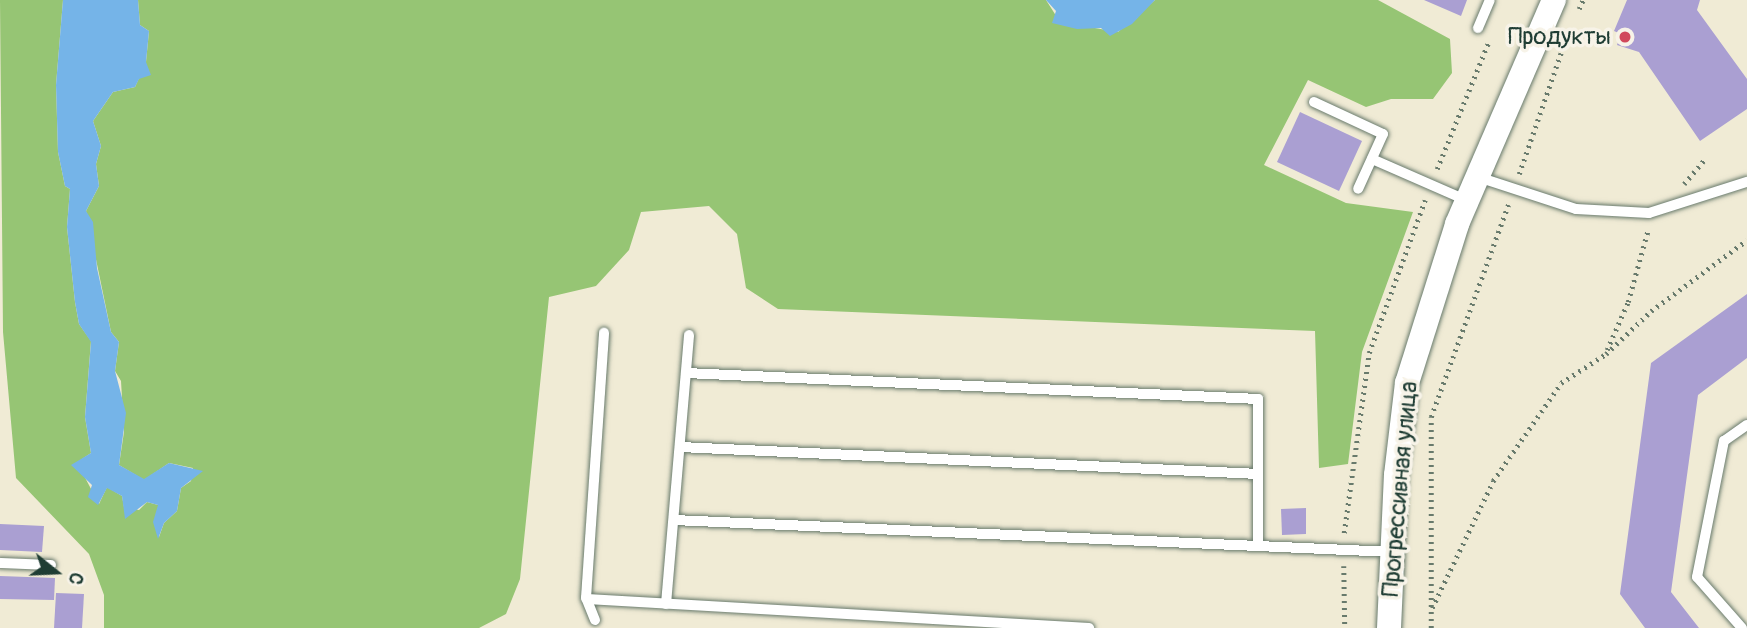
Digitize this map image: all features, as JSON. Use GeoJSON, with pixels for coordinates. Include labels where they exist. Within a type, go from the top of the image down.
{"type":"FeatureCollection","features":[{"type":"Feature","properties":{"kind":"street","name":"Прогрессивная улица"},"geometry":{"type":"LineString","coordinates":[[1389,628],[1392,552],[1407,383],[1466,200],[1554,0]]}},
{"type":"Feature","properties":{"kind":"lane"},"geometry":{"type":"LineString","coordinates":[[1478,28],[1490,0]]}},
{"type":"Feature","properties":{"kind":"lane"},"geometry":{"type":"LineString","coordinates":[[1314,102],[1383,134],[1358,189]]}},
{"type":"Feature","properties":{"kind":"lane"},"geometry":{"type":"LineString","coordinates":[[1372,159],[1466,200]]}},
{"type":"Feature","properties":{"kind":"lane"},"geometry":{"type":"LineString","coordinates":[[1478,177],[1576,209],[1649,213],[1747,182]]}},
{"type":"Feature","properties":{"kind":"lane"},"geometry":{"type":"LineString","coordinates":[[595,620],[587,599],[604,333]]}},
{"type":"Feature","properties":{"kind":"lane"},"geometry":{"type":"LineString","coordinates":[[666,604],[689,335]]}},
{"type":"Feature","properties":{"kind":"lane"},"geometry":{"type":"LineString","coordinates":[[686,373],[1258,399],[1258,546]]}},
{"type":"Feature","properties":{"kind":"lane"},"geometry":{"type":"LineString","coordinates":[[1742,628],[1697,577],[1724,441],[1747,425]]}},
{"type":"Feature","properties":{"kind":"lane"},"geometry":{"type":"LineString","coordinates":[[680,447],[1258,474]]}},
{"type":"Feature","properties":{"kind":"lane"},"geometry":{"type":"LineString","coordinates":[[674,520],[1392,552]]}},
{"type":"Feature","properties":{"kind":"lane"},"geometry":{"type":"LineString","coordinates":[[0,563],[51,565]]}},
{"type":"Feature","properties":{"kind":"lane"},"geometry":{"type":"LineString","coordinates":[[587,599],[1089,628]]}},
{"type":"Feature","properties":{"kind":"path"},"geometry":{"type":"LineString","coordinates":[[1574,19],[1583,0]]}},
{"type":"Feature","properties":{"kind":"path"},"geometry":{"type":"LineString","coordinates":[[1345,628],[1344,550],[1369,353],[1431,184],[1492,35]]}},
{"type":"Feature","properties":{"kind":"path"},"geometry":{"type":"LineString","coordinates":[[1431,628],[1431,417],[1566,38]]}},
{"type":"Feature","properties":{"kind":"path"},"geometry":{"type":"LineString","coordinates":[[1606,354],[1628,302],[1648,229],[1706,158]]}},
{"type":"Feature","properties":{"kind":"path"},"geometry":{"type":"LineString","coordinates":[[1431,612],[1493,481],[1522,435],[1561,383],[1606,354],[1651,311],[1747,240]]}},
{"type":"Feature","properties":{"kind":"green space"},"geometry":{"type":"Polygon","coordinates":[[[0,0],[63,0],[56,85],[58,152],[65,186],[70,189],[67,227],[75,302],[79,324],[91,341],[85,417],[91,453],[82,459],[81,470],[99,504],[107,487],[122,496],[124,507],[139,510],[147,502],[158,505],[159,537],[164,523],[177,511],[181,488],[191,481],[193,468],[169,463],[144,480],[119,465],[124,432],[121,381],[115,371],[119,342],[111,332],[86,211],[99,186],[96,164],[101,146],[93,121],[113,92],[135,87],[146,62],[149,31],[140,25],[138,0],[1046,0],[1060,22],[1118,32],[1155,0],[1378,0],[1450,39],[1452,73],[1433,99],[1391,99],[1366,107],[1308,80],[1264,165],[1346,203],[1413,212],[1362,352],[1348,464],[1319,468],[1315,331],[778,309],[746,288],[737,234],[709,206],[641,212],[629,250],[596,286],[549,297],[520,579],[506,614],[479,628],[104,628],[104,595],[89,554],[16,478],[3,332],[0,0]]]}},
{"type":"Feature","properties":{"kind":"water"},"geometry":{"type":"Polygon","coordinates":[[[63,0],[138,0],[140,25],[149,31],[146,62],[151,75],[139,79],[135,87],[113,92],[93,121],[101,146],[96,164],[99,186],[86,211],[93,222],[97,268],[111,332],[119,342],[115,371],[126,413],[119,465],[144,479],[169,463],[203,471],[181,488],[177,511],[164,523],[158,539],[153,522],[158,505],[147,502],[125,519],[122,496],[107,488],[98,505],[88,497],[92,485],[71,465],[91,453],[85,417],[91,342],[79,324],[75,302],[67,227],[70,189],[65,186],[58,152],[56,85],[63,0]]]}},
{"type":"Feature","properties":{"kind":"water"},"geometry":{"type":"Polygon","coordinates":[[[1046,0],[1155,0],[1132,24],[1110,36],[1101,28],[1077,29],[1052,23],[1056,11],[1046,0]]]}},
{"type":"Feature","properties":{"kind":"building"},"geometry":{"type":"Polygon","coordinates":[[[1424,0],[1467,0],[1461,16],[1424,0]]]}},
{"type":"Feature","properties":{"kind":"building"},"geometry":{"type":"Polygon","coordinates":[[[1627,0],[1700,0],[1697,10],[1747,79],[1747,109],[1700,141],[1639,52],[1617,45],[1621,34],[1614,31],[1627,0]]]}},
{"type":"Feature","properties":{"kind":"building"},"geometry":{"type":"Polygon","coordinates":[[[1300,112],[1362,141],[1339,191],[1277,162],[1300,112]]]}},
{"type":"Feature","properties":{"kind":"building"},"geometry":{"type":"Polygon","coordinates":[[[1747,294],[1747,358],[1698,395],[1671,592],[1699,628],[1645,628],[1620,594],[1651,363],[1747,294]]]}},
{"type":"Feature","properties":{"kind":"building"},"geometry":{"type":"Polygon","coordinates":[[[1306,508],[1306,534],[1282,535],[1281,509],[1306,508]]]}},
{"type":"Feature","properties":{"kind":"building"},"geometry":{"type":"Polygon","coordinates":[[[0,524],[44,526],[42,552],[0,550],[0,524]]]}},
{"type":"Feature","properties":{"kind":"building"},"geometry":{"type":"Polygon","coordinates":[[[0,576],[55,578],[54,600],[0,599],[0,576]]]}},
{"type":"Feature","properties":{"kind":"building"},"geometry":{"type":"Polygon","coordinates":[[[56,593],[84,594],[82,628],[54,628],[56,593]]]}},
{"type":"Feature","properties":{"kind":"place","name":"Продукты"},"geometry":{"type":"Point","coordinates":[1625,37]}}]}
